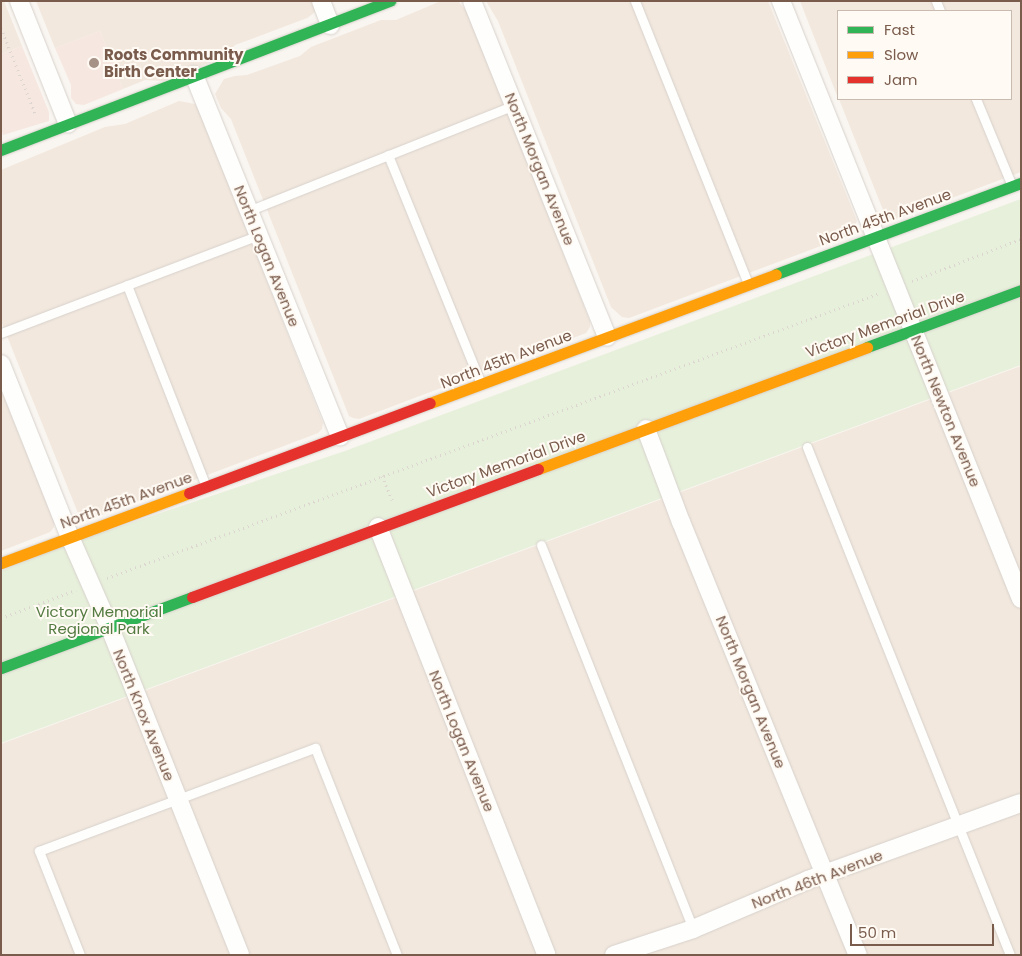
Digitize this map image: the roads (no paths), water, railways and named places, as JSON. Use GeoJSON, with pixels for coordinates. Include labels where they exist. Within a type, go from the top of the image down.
{"type":"FeatureCollection","features":[{"type":"Feature","properties":{"kind":"street"},"geometry":{"type":"LineString","coordinates":[[19,1],[68,124]]}},
{"type":"Feature","properties":{"kind":"street"},"geometry":{"type":"LineString","coordinates":[[320,1],[330,24]]}},
{"type":"Feature","properties":{"kind":"street"},"geometry":{"type":"LineString","coordinates":[[1,150],[390,1]]}},
{"type":"Feature","properties":{"kind":"street","name":"North Morgan Avenue"},"geometry":{"type":"LineString","coordinates":[[472,1],[607,337]]}},
{"type":"Feature","properties":{"kind":"street","name":"North Newton Avenue"},"geometry":{"type":"LineString","coordinates":[[781,1],[1021,599]]}},
{"type":"Feature","properties":{"kind":"street","name":"North Logan Avenue"},"geometry":{"type":"LineString","coordinates":[[194,75],[340,437]]}},
{"type":"Feature","properties":{"kind":"street","name":"North 45th Avenue"},"geometry":{"type":"LineString","coordinates":[[1,563],[1016,184]]}},
{"type":"Feature","properties":{"kind":"street","name":"Victory Memorial Drive"},"geometry":{"type":"LineString","coordinates":[[1,668],[1021,290]]}},
{"type":"Feature","properties":{"kind":"street","name":"North Knox Avenue"},"geometry":{"type":"LineString","coordinates":[[1,364],[70,537],[110,628],[240,955]]}},
{"type":"Feature","properties":{"kind":"street","name":"North Morgan Avenue"},"geometry":{"type":"LineString","coordinates":[[646,429],[681,522],[858,955]]}},
{"type":"Feature","properties":{"kind":"street","name":"North Logan Avenue"},"geometry":{"type":"LineString","coordinates":[[378,527],[547,955]]}},
{"type":"Feature","properties":{"kind":"street","name":"North 46th Avenue"},"geometry":{"type":"LineString","coordinates":[[614,955],[693,929],[808,880],[1021,803]]}},
{"type":"Feature","properties":{"kind":"lane"},"geometry":{"type":"LineString","coordinates":[[635,1],[749,284]]}},
{"type":"Feature","properties":{"kind":"lane"},"geometry":{"type":"LineString","coordinates":[[976,100],[1016,184]]}},
{"type":"Feature","properties":{"kind":"lane"},"geometry":{"type":"LineString","coordinates":[[248,211],[514,105]]}},
{"type":"Feature","properties":{"kind":"lane"},"geometry":{"type":"LineString","coordinates":[[388,156],[481,384]]}},
{"type":"Feature","properties":{"kind":"lane"},"geometry":{"type":"LineString","coordinates":[[1,333],[259,235]]}},
{"type":"Feature","properties":{"kind":"lane"},"geometry":{"type":"LineString","coordinates":[[127,285],[206,487]]}},
{"type":"Feature","properties":{"kind":"lane"},"geometry":{"type":"LineString","coordinates":[[808,447],[1010,955]]}},
{"type":"Feature","properties":{"kind":"lane"},"geometry":{"type":"LineString","coordinates":[[541,545],[693,929]]}},
{"type":"Feature","properties":{"kind":"lane"},"geometry":{"type":"LineString","coordinates":[[80,955],[39,851],[315,748],[398,955]]}},
{"type":"Feature","properties":{"kind":"place","name":"Roots Community Birth Center"},"geometry":{"type":"Point","coordinates":[94,63]}},
{"type":"Feature","properties":{"kind":"park label","name":"Victory Memorial Regional Park"},"geometry":{"type":"Point","coordinates":[99,620]}}]}
